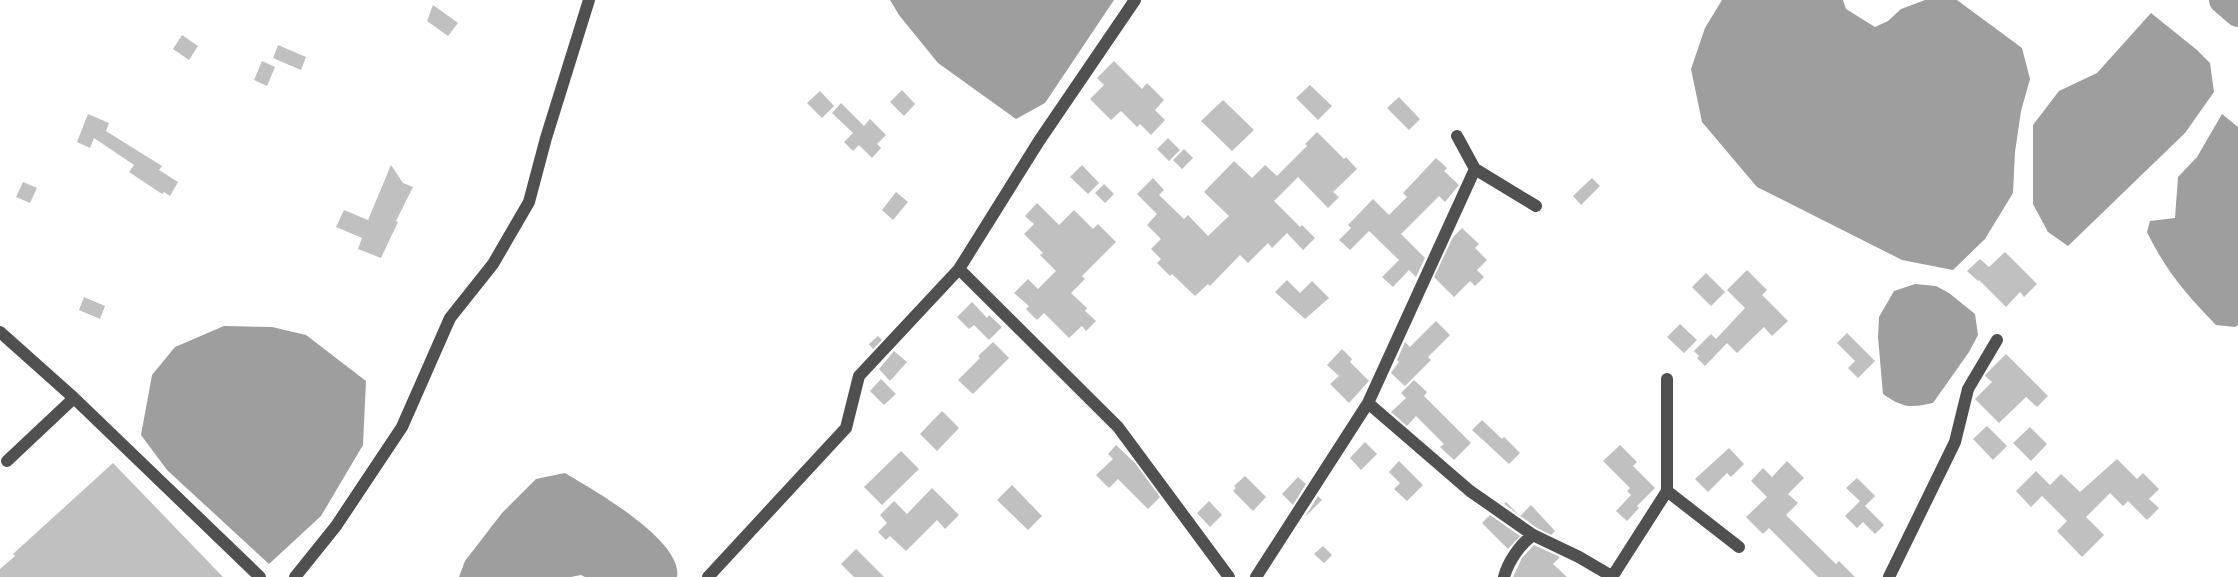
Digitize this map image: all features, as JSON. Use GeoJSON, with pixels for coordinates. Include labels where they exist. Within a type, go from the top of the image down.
{"type":"FeatureCollection","features":[{"type":"Feature","properties":{"kind":"street"},"geometry":{"type":"LineString","coordinates":[[295,577],[336,526],[402,427],[450,318],[493,264],[529,202],[546,138],[589,0]]}},
{"type":"Feature","properties":{"kind":"street"},"geometry":{"type":"LineString","coordinates":[[708,577],[846,428],[859,376],[959,269],[1039,141],[1135,0]]}},
{"type":"Feature","properties":{"kind":"street"},"geometry":{"type":"LineString","coordinates":[[1457,136],[1475,169],[1536,206]]}},
{"type":"Feature","properties":{"kind":"street"},"geometry":{"type":"LineString","coordinates":[[1256,577],[1368,403],[1475,169]]}},
{"type":"Feature","properties":{"kind":"street"},"geometry":{"type":"LineString","coordinates":[[959,269],[1118,427],[1229,577]]}},
{"type":"Feature","properties":{"kind":"street"},"geometry":{"type":"LineString","coordinates":[[0,332],[74,398],[260,577]]}},
{"type":"Feature","properties":{"kind":"street"},"geometry":{"type":"LineString","coordinates":[[1889,577],[1955,442],[1968,389],[1997,340]]}},
{"type":"Feature","properties":{"kind":"street"},"geometry":{"type":"LineString","coordinates":[[1368,403],[1470,490],[1533,535],[1579,557],[1612,577],[1667,491],[1667,379]]}},
{"type":"Feature","properties":{"kind":"street"},"geometry":{"type":"LineString","coordinates":[[7,461],[74,398]]}},
{"type":"Feature","properties":{"kind":"street"},"geometry":{"type":"LineString","coordinates":[[1667,491],[1739,547]]}},
{"type":"Feature","properties":{"kind":"street"},"geometry":{"type":"LineString","coordinates":[[1504,577],[1509,563],[1527,539],[1533,535]]}},
{"type":"Feature","properties":{"kind":"shaded area"},"geometry":{"type":"Polygon","coordinates":[[[890,0],[1114,0],[1045,103],[1016,119],[938,63],[899,15],[890,0]]]}},
{"type":"Feature","properties":{"kind":"shaded area"},"geometry":{"type":"Polygon","coordinates":[[[1722,0],[1843,0],[1846,9],[1875,27],[1888,21],[1901,9],[1925,0],[1957,0],[2022,48],[2030,79],[2021,111],[2015,152],[2013,193],[1985,239],[1953,270],[1902,260],[1757,187],[1702,122],[1691,69],[1705,28],[1722,0]]]}},
{"type":"Feature","properties":{"kind":"shaded area"},"geometry":{"type":"Polygon","coordinates":[[[2151,13],[2210,63],[2214,92],[2185,133],[2068,246],[2048,232],[2033,204],[2033,125],[2059,91],[2097,73],[2151,13]]]}},
{"type":"Feature","properties":{"kind":"shaded area"},"geometry":{"type":"Polygon","coordinates":[[[2222,114],[2238,127],[2238,325],[2235,327],[2216,325],[2205,314],[2169,270],[2147,232],[2150,221],[2175,218],[2178,177],[2197,157],[2222,114]]]}},
{"type":"Feature","properties":{"kind":"shaded area"},"geometry":{"type":"Polygon","coordinates":[[[1915,284],[1936,286],[1949,293],[1975,314],[1978,335],[1969,352],[1933,403],[1907,406],[1883,394],[1878,337],[1879,317],[1894,291],[1915,284]]]}},
{"type":"Feature","properties":{"kind":"shaded area"},"geometry":{"type":"Polygon","coordinates":[[[224,326],[272,327],[306,335],[366,381],[363,445],[321,516],[269,564],[167,470],[141,435],[152,375],[175,347],[224,326]]]}},
{"type":"Feature","properties":{"kind":"shaded area"},"geometry":{"type":"Polygon","coordinates":[[[565,473],[614,503],[652,532],[675,563],[677,577],[585,577],[581,575],[571,577],[459,577],[465,561],[502,513],[536,479],[565,473]]]}},
{"type":"Feature","properties":{"kind":"building"},"geometry":{"type":"Polygon","coordinates":[[[433,5],[458,23],[448,36],[427,21],[433,5]]]}},
{"type":"Feature","properties":{"kind":"building"},"geometry":{"type":"Polygon","coordinates":[[[182,35],[198,46],[189,60],[173,49],[182,35]]]}},
{"type":"Feature","properties":{"kind":"building"},"geometry":{"type":"Polygon","coordinates":[[[278,45],[306,57],[301,70],[273,58],[278,45]]]}},
{"type":"Feature","properties":{"kind":"building"},"geometry":{"type":"Polygon","coordinates":[[[262,61],[275,67],[267,86],[254,80],[262,61]]]}},
{"type":"Feature","properties":{"kind":"building"},"geometry":{"type":"Polygon","coordinates":[[[1114,61],[1142,89],[1147,83],[1164,100],[1155,110],[1165,120],[1151,135],[1140,124],[1137,127],[1121,111],[1111,120],[1090,99],[1104,85],[1097,78],[1114,61]]]}},
{"type":"Feature","properties":{"kind":"building"},"geometry":{"type":"Polygon","coordinates":[[[1310,85],[1332,106],[1318,120],[1296,98],[1310,85]]]}},
{"type":"Feature","properties":{"kind":"building"},"geometry":{"type":"Polygon","coordinates":[[[902,90],[915,104],[904,116],[890,102],[902,90]]]}},
{"type":"Feature","properties":{"kind":"building"},"geometry":{"type":"Polygon","coordinates":[[[820,91],[834,106],[822,118],[807,103],[820,91]]]}},
{"type":"Feature","properties":{"kind":"building"},"geometry":{"type":"Polygon","coordinates":[[[1399,97],[1420,119],[1409,130],[1387,108],[1399,97]]]}},
{"type":"Feature","properties":{"kind":"building"},"geometry":{"type":"Polygon","coordinates":[[[1223,100],[1254,130],[1232,151],[1201,121],[1223,100]]]}},
{"type":"Feature","properties":{"kind":"building"},"geometry":{"type":"Polygon","coordinates":[[[841,103],[864,126],[870,119],[886,135],[877,144],[881,148],[872,158],[859,145],[853,151],[844,142],[853,133],[832,113],[841,103]]]}},
{"type":"Feature","properties":{"kind":"building"},"geometry":{"type":"Polygon","coordinates":[[[88,114],[109,123],[106,131],[162,166],[159,170],[178,182],[170,196],[164,192],[162,194],[129,172],[134,165],[94,138],[90,148],[77,142],[88,114]]]}},
{"type":"Feature","properties":{"kind":"building"},"geometry":{"type":"Polygon","coordinates":[[[1317,132],[1357,169],[1333,192],[1339,197],[1328,208],[1298,177],[1274,201],[1300,227],[1302,225],[1315,238],[1303,250],[1287,233],[1272,248],[1268,243],[1248,263],[1240,255],[1210,286],[1208,284],[1195,296],[1157,263],[1161,259],[1151,249],[1161,239],[1147,225],[1157,214],[1137,194],[1153,178],[1164,190],[1159,195],[1184,219],[1188,215],[1208,236],[1229,216],[1204,192],[1234,161],[1252,178],[1265,165],[1277,176],[1307,146],[1305,144],[1317,132]]]}},
{"type":"Feature","properties":{"kind":"building"},"geometry":{"type":"Polygon","coordinates":[[[1168,138],[1180,150],[1169,161],[1157,149],[1168,138]]]}},
{"type":"Feature","properties":{"kind":"building"},"geometry":{"type":"Polygon","coordinates":[[[1184,149],[1193,158],[1182,169],[1173,160],[1184,149]]]}},
{"type":"Feature","properties":{"kind":"building"},"geometry":{"type":"Polygon","coordinates":[[[1436,158],[1447,168],[1444,171],[1459,185],[1445,202],[1439,196],[1401,234],[1425,258],[1416,277],[1409,270],[1393,287],[1382,277],[1399,260],[1369,231],[1350,250],[1339,240],[1351,228],[1348,225],[1373,199],[1389,215],[1407,197],[1403,193],[1436,158]]]}},
{"type":"Feature","properties":{"kind":"building"},"geometry":{"type":"Polygon","coordinates":[[[391,165],[403,183],[413,187],[381,258],[358,249],[362,238],[336,227],[344,210],[368,220],[391,165]]]}},
{"type":"Feature","properties":{"kind":"building"},"geometry":{"type":"Polygon","coordinates":[[[1082,165],[1099,183],[1088,194],[1070,177],[1082,165]]]}},
{"type":"Feature","properties":{"kind":"building"},"geometry":{"type":"Polygon","coordinates":[[[1592,178],[1600,186],[1581,205],[1573,196],[1592,178]]]}},
{"type":"Feature","properties":{"kind":"building"},"geometry":{"type":"Polygon","coordinates":[[[23,182],[37,188],[30,203],[16,197],[23,182]]]}},
{"type":"Feature","properties":{"kind":"building"},"geometry":{"type":"Polygon","coordinates":[[[1104,184],[1114,194],[1105,203],[1095,193],[1104,184]]]}},
{"type":"Feature","properties":{"kind":"building"},"geometry":{"type":"Polygon","coordinates":[[[896,192],[908,202],[893,220],[882,210],[896,192]]]}},
{"type":"Feature","properties":{"kind":"building"},"geometry":{"type":"Polygon","coordinates":[[[1037,203],[1059,225],[1074,210],[1093,229],[1098,224],[1116,242],[1082,276],[1085,279],[1071,293],[1087,308],[1085,311],[1096,321],[1086,331],[1082,326],[1069,338],[1044,313],[1037,320],[1026,309],[1029,306],[1014,293],[1028,279],[1038,289],[1056,271],[1040,255],[1043,253],[1024,234],[1034,224],[1025,216],[1037,203]]]}},
{"type":"Feature","properties":{"kind":"building"},"geometry":{"type":"Polygon","coordinates":[[[1462,228],[1479,244],[1475,248],[1487,260],[1477,270],[1484,277],[1475,286],[1470,281],[1454,297],[1434,277],[1453,237],[1462,228]]]}},
{"type":"Feature","properties":{"kind":"building"},"geometry":{"type":"Polygon","coordinates":[[[2005,252],[2037,284],[2024,297],[2020,292],[2006,307],[1967,271],[1980,259],[1989,267],[2005,252]]]}},
{"type":"Feature","properties":{"kind":"building"},"geometry":{"type":"Polygon","coordinates":[[[1747,270],[1767,290],[1762,295],[1788,321],[1772,336],[1764,327],[1737,353],[1727,343],[1705,366],[1694,351],[1711,334],[1716,339],[1745,308],[1727,290],[1747,270]]]}},
{"type":"Feature","properties":{"kind":"building"},"geometry":{"type":"Polygon","coordinates":[[[1706,273],[1725,292],[1711,306],[1692,287],[1706,273]]]}},
{"type":"Feature","properties":{"kind":"building"},"geometry":{"type":"Polygon","coordinates":[[[1287,280],[1300,293],[1312,281],[1329,298],[1305,319],[1275,292],[1287,280]]]}},
{"type":"Feature","properties":{"kind":"building"},"geometry":{"type":"Polygon","coordinates":[[[84,297],[105,306],[100,319],[79,310],[84,297]]]}},
{"type":"Feature","properties":{"kind":"building"},"geometry":{"type":"Polygon","coordinates":[[[972,302],[987,318],[989,315],[1002,327],[989,340],[974,325],[969,329],[957,317],[972,302]]]}},
{"type":"Feature","properties":{"kind":"building"},"geometry":{"type":"Polygon","coordinates":[[[1436,321],[1450,335],[1428,357],[1431,360],[1405,386],[1391,373],[1399,362],[1397,360],[1405,342],[1410,347],[1436,321]]]}},
{"type":"Feature","properties":{"kind":"building"},"geometry":{"type":"Polygon","coordinates":[[[1680,324],[1697,340],[1684,353],[1667,337],[1680,324]]]}},
{"type":"Feature","properties":{"kind":"building"},"geometry":{"type":"Polygon","coordinates":[[[1847,333],[1875,361],[1858,378],[1848,368],[1855,361],[1837,343],[1847,333]]]}},
{"type":"Feature","properties":{"kind":"building"},"geometry":{"type":"Polygon","coordinates":[[[878,336],[882,340],[873,349],[869,344],[878,336]]]}},
{"type":"Feature","properties":{"kind":"building"},"geometry":{"type":"Polygon","coordinates":[[[993,342],[1009,358],[973,394],[958,380],[993,342]]]}},
{"type":"Feature","properties":{"kind":"building"},"geometry":{"type":"Polygon","coordinates":[[[1342,349],[1352,359],[1350,362],[1369,381],[1349,403],[1330,384],[1339,376],[1327,365],[1342,349]]]}},
{"type":"Feature","properties":{"kind":"building"},"geometry":{"type":"Polygon","coordinates":[[[894,351],[907,362],[890,381],[879,369],[894,351]]]}},
{"type":"Feature","properties":{"kind":"building"},"geometry":{"type":"Polygon","coordinates":[[[2006,354],[2048,396],[2037,407],[2026,397],[1999,423],[1975,399],[1992,382],[1985,376],[1986,374],[2006,354]]]}},
{"type":"Feature","properties":{"kind":"building"},"geometry":{"type":"Polygon","coordinates":[[[881,379],[896,394],[884,405],[870,391],[881,379]]]}},
{"type":"Feature","properties":{"kind":"building"},"geometry":{"type":"Polygon","coordinates":[[[1414,380],[1427,392],[1424,396],[1471,443],[1454,460],[1440,447],[1444,444],[1416,416],[1407,426],[1391,412],[1406,398],[1401,393],[1414,380]]]}},
{"type":"Feature","properties":{"kind":"building"},"geometry":{"type":"Polygon","coordinates":[[[942,411],[959,428],[937,451],[920,434],[942,411]]]}},
{"type":"Feature","properties":{"kind":"building"},"geometry":{"type":"Polygon","coordinates":[[[1482,420],[1520,453],[1509,464],[1472,430],[1482,420]]]}},
{"type":"Feature","properties":{"kind":"building"},"geometry":{"type":"Polygon","coordinates":[[[1987,426],[2007,446],[1993,460],[1973,439],[1987,426]]]}},
{"type":"Feature","properties":{"kind":"building"},"geometry":{"type":"Polygon","coordinates":[[[2030,427],[2047,444],[2031,461],[2013,443],[2030,427]]]}},
{"type":"Feature","properties":{"kind":"building"},"geometry":{"type":"Polygon","coordinates":[[[1365,442],[1377,454],[1361,470],[1350,458],[1365,442]]]}},
{"type":"Feature","properties":{"kind":"building"},"geometry":{"type":"Polygon","coordinates":[[[1116,445],[1135,463],[1160,497],[1148,509],[1118,479],[1109,488],[1096,475],[1113,459],[1108,454],[1116,445]]]}},
{"type":"Feature","properties":{"kind":"building"},"geometry":{"type":"Polygon","coordinates":[[[1620,445],[1637,462],[1633,466],[1655,488],[1637,506],[1639,508],[1627,521],[1616,511],[1631,495],[1627,491],[1630,488],[1603,461],[1620,445]]]}},
{"type":"Feature","properties":{"kind":"building"},"geometry":{"type":"Polygon","coordinates":[[[1729,448],[1744,464],[1731,477],[1727,473],[1708,492],[1695,479],[1729,448]]]}},
{"type":"Feature","properties":{"kind":"building"},"geometry":{"type":"Polygon","coordinates":[[[901,451],[919,469],[882,505],[864,487],[901,451]]]}},
{"type":"Feature","properties":{"kind":"building"},"geometry":{"type":"Polygon","coordinates":[[[2117,459],[2137,479],[2143,473],[2159,489],[2149,499],[2159,508],[2147,520],[2128,501],[2123,506],[2110,493],[2086,517],[2104,535],[2082,557],[2057,531],[2067,521],[2042,496],[2031,507],[2016,491],[2036,471],[2050,485],[2061,474],[2080,492],[2117,459]]]}},
{"type":"Feature","properties":{"kind":"building"},"geometry":{"type":"Polygon","coordinates":[[[1399,461],[1423,485],[1407,501],[1394,489],[1400,483],[1389,472],[1399,461]]]}},
{"type":"Feature","properties":{"kind":"building"},"geometry":{"type":"Polygon","coordinates":[[[1787,461],[1804,478],[1788,494],[1798,503],[1786,515],[1836,564],[1839,561],[1855,577],[1818,577],[1769,528],[1763,534],[1746,517],[1767,497],[1751,481],[1763,468],[1772,477],[1787,461]]]}},
{"type":"Feature","properties":{"kind":"building"},"geometry":{"type":"Polygon","coordinates":[[[113,463],[223,577],[0,577],[0,569],[15,556],[13,554],[113,463]]]}},
{"type":"Feature","properties":{"kind":"building"},"geometry":{"type":"Polygon","coordinates":[[[1245,476],[1266,497],[1253,511],[1233,491],[1236,488],[1234,486],[1245,476]]]}},
{"type":"Feature","properties":{"kind":"building"},"geometry":{"type":"Polygon","coordinates":[[[1298,477],[1306,484],[1293,505],[1282,494],[1298,477]]]}},
{"type":"Feature","properties":{"kind":"building"},"geometry":{"type":"Polygon","coordinates":[[[1857,478],[1875,496],[1865,506],[1884,525],[1875,534],[1863,522],[1857,528],[1845,516],[1860,501],[1846,488],[1857,478]]]}},
{"type":"Feature","properties":{"kind":"building"},"geometry":{"type":"Polygon","coordinates":[[[1012,485],[1042,516],[1028,530],[997,500],[1012,485]]]}},
{"type":"Feature","properties":{"kind":"building"},"geometry":{"type":"Polygon","coordinates":[[[932,488],[959,515],[945,529],[937,520],[906,551],[890,536],[886,540],[878,532],[887,523],[880,515],[894,501],[907,514],[932,488]]]}},
{"type":"Feature","properties":{"kind":"building"},"geometry":{"type":"Polygon","coordinates":[[[1318,496],[1322,500],[1305,517],[1318,496]]]}},
{"type":"Feature","properties":{"kind":"building"},"geometry":{"type":"Polygon","coordinates":[[[1209,501],[1222,515],[1210,527],[1197,513],[1209,501]]]}},
{"type":"Feature","properties":{"kind":"building"},"geometry":{"type":"Polygon","coordinates":[[[1506,502],[1519,515],[1504,504],[1506,502]]]}},
{"type":"Feature","properties":{"kind":"building"},"geometry":{"type":"Polygon","coordinates":[[[1531,505],[1555,531],[1551,535],[1520,516],[1531,505]]]}},
{"type":"Feature","properties":{"kind":"building"},"geometry":{"type":"Polygon","coordinates":[[[1490,515],[1520,536],[1508,549],[1482,523],[1490,515]]]}},
{"type":"Feature","properties":{"kind":"building"},"geometry":{"type":"Polygon","coordinates":[[[1534,545],[1560,557],[1553,564],[1567,577],[1513,577],[1522,558],[1534,545]]]}},
{"type":"Feature","properties":{"kind":"building"},"geometry":{"type":"Polygon","coordinates":[[[1323,546],[1332,555],[1324,563],[1314,554],[1323,546]]]}},
{"type":"Feature","properties":{"kind":"building"},"geometry":{"type":"Polygon","coordinates":[[[856,549],[884,577],[854,577],[841,564],[856,549]]]}},
{"type":"Feature","properties":{"kind":"waterway"},"geometry":{"type":"LineString","coordinates":[[2223,0],[2238,13]]}}]}
